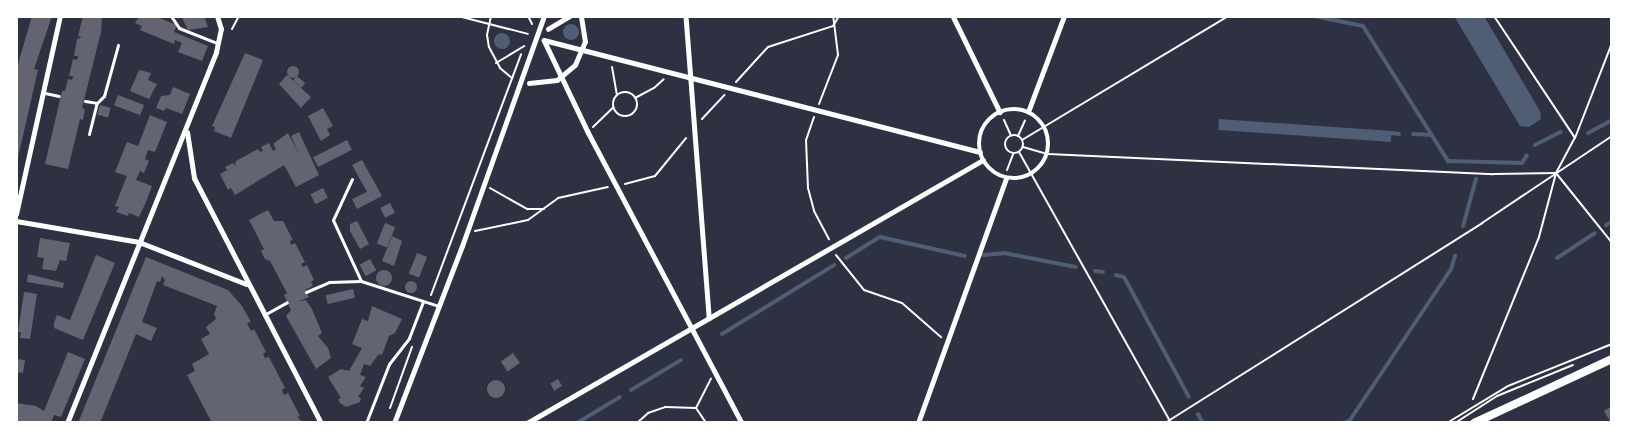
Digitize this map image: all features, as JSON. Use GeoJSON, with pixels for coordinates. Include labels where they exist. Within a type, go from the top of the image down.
{"type":"FeatureCollection","features":[{"type":"Feature","properties":{"kind":"street"},"geometry":{"type":"LineString","coordinates":[[16,214],[45,93],[44,80],[60,16]]}},
{"type":"Feature","properties":{"kind":"street"},"geometry":{"type":"LineString","coordinates":[[67,423],[186,129],[218,44],[220,29],[217,16]]}},
{"type":"Feature","properties":{"kind":"street"},"geometry":{"type":"LineString","coordinates":[[394,423],[440,306],[544,16]]}},
{"type":"Feature","properties":{"kind":"street"},"geometry":{"type":"LineString","coordinates":[[548,30],[570,16]]}},
{"type":"Feature","properties":{"kind":"street"},"geometry":{"type":"LineString","coordinates":[[528,83],[545,84],[561,78],[576,65],[583,49],[585,30],[581,16]]}},
{"type":"Feature","properties":{"kind":"street"},"geometry":{"type":"LineString","coordinates":[[686,16],[709,318]]}},
{"type":"Feature","properties":{"kind":"street"},"geometry":{"type":"LineString","coordinates":[[953,16],[1000,112]]}},
{"type":"Feature","properties":{"kind":"street"},"geometry":{"type":"LineString","coordinates":[[1028,112],[1064,16]]}},
{"type":"Feature","properties":{"kind":"street"},"geometry":{"type":"LineString","coordinates":[[742,423],[588,132],[544,40],[980,152]]}},
{"type":"Feature","properties":{"kind":"street"},"geometry":{"type":"LineString","coordinates":[[1019,110],[1028,112],[1045,127],[1048,154],[1042,166],[1031,175],[1006,178],[988,168],[983,160],[980,152],[981,133],[992,118],[1000,112],[1019,110]]}},
{"type":"Feature","properties":{"kind":"street"},"geometry":{"type":"LineString","coordinates":[[186,129],[194,178],[247,284],[322,423]]}},
{"type":"Feature","properties":{"kind":"street"},"geometry":{"type":"LineString","coordinates":[[526,423],[983,160]]}},
{"type":"Feature","properties":{"kind":"street"},"geometry":{"type":"LineString","coordinates":[[918,423],[1006,178]]}},
{"type":"Feature","properties":{"kind":"street"},"geometry":{"type":"LineString","coordinates":[[16,222],[140,242],[247,284]]}},
{"type":"Feature","properties":{"kind":"street"},"geometry":{"type":"LineString","coordinates":[[1474,423],[1612,359]]}},
{"type":"Feature","properties":{"kind":"lane"},"geometry":{"type":"LineString","coordinates":[[171,16],[180,28],[218,44]]}},
{"type":"Feature","properties":{"kind":"lane"},"geometry":{"type":"LineString","coordinates":[[89,134],[97,104],[104,96],[118,45]]}},
{"type":"Feature","properties":{"kind":"lane"},"geometry":{"type":"LineString","coordinates":[[45,93],[59,96]]}},
{"type":"Feature","properties":{"kind":"lane"},"geometry":{"type":"LineString","coordinates":[[85,101],[97,104]]}},
{"type":"Feature","properties":{"kind":"lane"},"geometry":{"type":"LineString","coordinates":[[352,179],[333,220],[361,281]]}},
{"type":"Feature","properties":{"kind":"lane"},"geometry":{"type":"LineString","coordinates":[[306,292],[329,282],[361,281],[440,306]]}},
{"type":"Feature","properties":{"kind":"lane"},"geometry":{"type":"LineString","coordinates":[[264,315],[287,302]]}},
{"type":"Feature","properties":{"kind":"lane"},"geometry":{"type":"LineString","coordinates":[[366,423],[389,364],[409,338],[423,302]]}},
{"type":"Feature","properties":{"kind":"path"},"geometry":{"type":"LineString","coordinates":[[232,29],[239,16]]}},
{"type":"Feature","properties":{"kind":"path"},"geometry":{"type":"LineString","coordinates":[[458,16],[528,34]]}},
{"type":"Feature","properties":{"kind":"path"},"geometry":{"type":"LineString","coordinates":[[428,303],[512,78],[496,63],[488,47],[488,24],[491,16]]}},
{"type":"Feature","properties":{"kind":"path"},"geometry":{"type":"LineString","coordinates":[[528,16],[532,24]]}},
{"type":"Feature","properties":{"kind":"path"},"geometry":{"type":"LineString","coordinates":[[833,16],[837,61],[816,110],[806,140],[808,188],[814,210],[832,247],[864,290],[902,303],[947,342]]}},
{"type":"Feature","properties":{"kind":"path"},"geometry":{"type":"LineString","coordinates":[[474,232],[528,220],[564,196],[655,176],[695,127],[768,47],[834,26],[839,16]]}},
{"type":"Feature","properties":{"kind":"path"},"geometry":{"type":"LineString","coordinates":[[1022,140],[1228,16]]}},
{"type":"Feature","properties":{"kind":"path"},"geometry":{"type":"LineString","coordinates":[[1494,16],[1575,138]]}},
{"type":"Feature","properties":{"kind":"path"},"geometry":{"type":"LineString","coordinates":[[1473,399],[1540,237],[1556,173],[1575,138],[1612,42]]}},
{"type":"Feature","properties":{"kind":"path"},"geometry":{"type":"LineString","coordinates":[[496,63],[524,46]]}},
{"type":"Feature","properties":{"kind":"path"},"geometry":{"type":"LineString","coordinates":[[612,57],[618,94]]}},
{"type":"Feature","properties":{"kind":"path"},"geometry":{"type":"LineString","coordinates":[[618,94],[634,98],[654,88],[671,72]]}},
{"type":"Feature","properties":{"kind":"path"},"geometry":{"type":"LineString","coordinates":[[618,94],[612,99],[613,108],[617,112],[632,114],[637,108],[634,98]]}},
{"type":"Feature","properties":{"kind":"path"},"geometry":{"type":"LineString","coordinates":[[588,132],[613,108]]}},
{"type":"Feature","properties":{"kind":"path"},"geometry":{"type":"LineString","coordinates":[[1000,112],[1011,136]]}},
{"type":"Feature","properties":{"kind":"path"},"geometry":{"type":"LineString","coordinates":[[1018,136],[1028,112]]}},
{"type":"Feature","properties":{"kind":"path"},"geometry":{"type":"LineString","coordinates":[[1011,136],[1018,136],[1022,140],[1023,147],[1019,152],[1013,154]]}},
{"type":"Feature","properties":{"kind":"path"},"geometry":{"type":"LineString","coordinates":[[1011,136],[1005,145],[1013,154]]}},
{"type":"Feature","properties":{"kind":"path"},"geometry":{"type":"LineString","coordinates":[[1165,423],[1612,136]]}},
{"type":"Feature","properties":{"kind":"path"},"geometry":{"type":"LineString","coordinates":[[1023,147],[1048,154],[1484,173],[1556,173]]}},
{"type":"Feature","properties":{"kind":"path"},"geometry":{"type":"LineString","coordinates":[[1019,152],[1091,276],[1170,421]]}},
{"type":"Feature","properties":{"kind":"path"},"geometry":{"type":"LineString","coordinates":[[1006,178],[1013,154]]}},
{"type":"Feature","properties":{"kind":"path"},"geometry":{"type":"LineString","coordinates":[[1556,173],[1612,243]]}},
{"type":"Feature","properties":{"kind":"path"},"geometry":{"type":"LineString","coordinates":[[490,188],[528,209],[545,209]]}},
{"type":"Feature","properties":{"kind":"path"},"geometry":{"type":"LineString","coordinates":[[388,414],[414,343]]}},
{"type":"Feature","properties":{"kind":"path"},"geometry":{"type":"LineString","coordinates":[[1447,423],[1508,386],[1612,344]]}},
{"type":"Feature","properties":{"kind":"path"},"geometry":{"type":"LineString","coordinates":[[1455,423],[1497,396],[1612,349]]}},
{"type":"Feature","properties":{"kind":"path"},"geometry":{"type":"LineString","coordinates":[[696,408],[715,371]]}},
{"type":"Feature","properties":{"kind":"path"},"geometry":{"type":"LineString","coordinates":[[637,423],[656,409],[696,408]]}},
{"type":"Feature","properties":{"kind":"path"},"geometry":{"type":"LineString","coordinates":[[696,408],[706,423]]}},
{"type":"Feature","properties":{"kind":"water"},"geometry":{"type":"Polygon","coordinates":[[[1454,16],[1484,16],[1540,111],[1541,119],[1529,127],[1520,126],[1454,16]]]}},
{"type":"Feature","properties":{"kind":"water"},"geometry":{"type":"Polygon","coordinates":[[[568,24],[574,24],[579,29],[577,38],[568,40],[563,35],[563,29],[568,24]]]}},
{"type":"Feature","properties":{"kind":"water"},"geometry":{"type":"Polygon","coordinates":[[[499,33],[505,33],[510,38],[508,47],[499,49],[494,44],[494,38],[499,33]]]}},
{"type":"Feature","properties":{"kind":"water"},"geometry":{"type":"Polygon","coordinates":[[[1219,119],[1392,131],[1391,142],[1218,130],[1219,119]]]}},
{"type":"Feature","properties":{"kind":"building"},"geometry":{"type":"Polygon","coordinates":[[[32,16],[52,16],[34,69],[38,70],[17,162],[16,71],[32,16]]]}},
{"type":"Feature","properties":{"kind":"building"},"geometry":{"type":"Polygon","coordinates":[[[83,16],[102,16],[101,32],[82,108],[85,109],[83,120],[80,119],[68,169],[45,164],[62,91],[65,91],[68,79],[72,80],[73,76],[69,76],[73,59],[77,60],[78,56],[74,56],[77,39],[82,37],[78,36],[83,16]]]}},
{"type":"Feature","properties":{"kind":"building"},"geometry":{"type":"Polygon","coordinates":[[[134,16],[154,16],[177,25],[174,32],[208,46],[202,61],[178,52],[182,43],[175,40],[174,44],[140,30],[142,26],[135,23],[138,18],[134,16]]]}},
{"type":"Feature","properties":{"kind":"building"},"geometry":{"type":"Polygon","coordinates":[[[181,16],[204,16],[208,27],[188,30],[181,16]]]}},
{"type":"Feature","properties":{"kind":"building"},"geometry":{"type":"Polygon","coordinates":[[[245,53],[263,60],[231,138],[214,131],[215,127],[212,126],[245,53]]]}},
{"type":"Feature","properties":{"kind":"building"},"geometry":{"type":"Polygon","coordinates":[[[291,66],[295,66],[299,72],[295,78],[291,78],[287,74],[287,70],[291,66]]]}},
{"type":"Feature","properties":{"kind":"building"},"geometry":{"type":"Polygon","coordinates":[[[139,70],[151,73],[148,80],[157,84],[149,99],[130,91],[139,70]]]}},
{"type":"Feature","properties":{"kind":"building"},"geometry":{"type":"Polygon","coordinates":[[[287,75],[311,97],[301,108],[279,84],[287,75]]]}},
{"type":"Feature","properties":{"kind":"building"},"geometry":{"type":"Polygon","coordinates":[[[297,76],[305,83],[301,88],[293,81],[297,76]]]}},
{"type":"Feature","properties":{"kind":"building"},"geometry":{"type":"Polygon","coordinates":[[[173,87],[190,94],[182,114],[166,108],[164,111],[156,108],[161,96],[170,95],[173,87]]]}},
{"type":"Feature","properties":{"kind":"building"},"geometry":{"type":"Polygon","coordinates":[[[118,95],[144,105],[140,115],[114,105],[118,95]]]}},
{"type":"Feature","properties":{"kind":"building"},"geometry":{"type":"Polygon","coordinates":[[[100,105],[111,108],[108,118],[97,115],[100,105]]]}},
{"type":"Feature","properties":{"kind":"building"},"geometry":{"type":"Polygon","coordinates":[[[323,108],[333,126],[327,129],[330,135],[321,141],[308,116],[323,108]]]}},
{"type":"Feature","properties":{"kind":"building"},"geometry":{"type":"Polygon","coordinates":[[[150,115],[167,122],[155,152],[148,150],[145,159],[149,161],[144,173],[140,171],[136,180],[152,186],[146,202],[139,217],[129,213],[128,216],[116,212],[119,207],[115,206],[127,176],[115,172],[127,142],[138,146],[150,115]]]}},
{"type":"Feature","properties":{"kind":"building"},"geometry":{"type":"Polygon","coordinates":[[[299,132],[319,175],[296,187],[284,165],[235,195],[231,188],[228,190],[220,174],[227,170],[225,167],[233,163],[235,166],[236,161],[258,149],[260,152],[263,151],[261,147],[269,143],[273,151],[276,149],[273,144],[288,133],[300,156],[291,136],[299,132]]]}},
{"type":"Feature","properties":{"kind":"building"},"geometry":{"type":"Polygon","coordinates":[[[347,140],[352,150],[318,167],[313,157],[347,140]]]}},
{"type":"Feature","properties":{"kind":"building"},"geometry":{"type":"Polygon","coordinates":[[[362,160],[382,196],[357,209],[352,199],[367,192],[352,165],[362,160]]]}},
{"type":"Feature","properties":{"kind":"building"},"geometry":{"type":"Polygon","coordinates":[[[323,188],[328,198],[316,204],[311,194],[323,188]]]}},
{"type":"Feature","properties":{"kind":"building"},"geometry":{"type":"Polygon","coordinates":[[[390,203],[395,213],[385,218],[380,208],[390,203]]]}},
{"type":"Feature","properties":{"kind":"building"},"geometry":{"type":"Polygon","coordinates":[[[268,210],[274,221],[283,221],[293,240],[290,241],[291,245],[295,243],[305,262],[301,264],[303,267],[307,265],[314,280],[311,282],[313,286],[305,290],[309,297],[298,302],[306,300],[312,309],[322,333],[318,336],[328,348],[331,358],[316,369],[286,316],[291,310],[284,295],[287,293],[270,261],[265,259],[261,251],[264,249],[249,220],[268,210]]]}},
{"type":"Feature","properties":{"kind":"building"},"geometry":{"type":"Polygon","coordinates":[[[357,221],[369,244],[360,249],[350,231],[350,224],[357,221]]]}},
{"type":"Feature","properties":{"kind":"building"},"geometry":{"type":"Polygon","coordinates":[[[385,223],[395,227],[387,248],[377,243],[385,223]]]}},
{"type":"Feature","properties":{"kind":"building"},"geometry":{"type":"Polygon","coordinates":[[[392,236],[402,241],[394,266],[382,261],[392,236]]]}},
{"type":"Feature","properties":{"kind":"building"},"geometry":{"type":"Polygon","coordinates":[[[40,238],[70,243],[66,261],[60,260],[56,271],[42,269],[44,258],[37,257],[40,238]]]}},
{"type":"Feature","properties":{"kind":"building"},"geometry":{"type":"Polygon","coordinates":[[[417,253],[427,257],[419,278],[409,273],[417,253]]]}},
{"type":"Feature","properties":{"kind":"building"},"geometry":{"type":"Polygon","coordinates":[[[96,255],[115,263],[83,340],[54,328],[54,323],[57,315],[70,320],[96,255]]]}},
{"type":"Feature","properties":{"kind":"building"},"geometry":{"type":"Polygon","coordinates":[[[146,257],[228,290],[242,306],[251,322],[247,323],[251,331],[254,329],[266,352],[263,354],[265,358],[269,357],[285,388],[282,390],[284,395],[288,393],[300,416],[297,417],[304,423],[212,423],[187,375],[195,371],[192,364],[209,354],[201,339],[210,334],[206,327],[216,319],[214,314],[217,306],[163,285],[165,280],[162,276],[160,282],[157,281],[142,322],[157,328],[151,341],[136,334],[100,423],[78,423],[146,257]]]}},
{"type":"Feature","properties":{"kind":"building"},"geometry":{"type":"Polygon","coordinates":[[[370,259],[376,270],[366,276],[360,265],[370,259]]]}},
{"type":"Feature","properties":{"kind":"building"},"geometry":{"type":"Polygon","coordinates":[[[384,270],[392,278],[384,286],[376,278],[384,270]]]}},
{"type":"Feature","properties":{"kind":"building"},"geometry":{"type":"Polygon","coordinates":[[[28,274],[64,283],[63,288],[27,282],[28,274]]]}},
{"type":"Feature","properties":{"kind":"building"},"geometry":{"type":"Polygon","coordinates":[[[409,281],[413,281],[417,287],[413,293],[409,293],[405,289],[405,285],[409,281]]]}},
{"type":"Feature","properties":{"kind":"building"},"geometry":{"type":"Polygon","coordinates":[[[353,289],[355,298],[328,304],[326,295],[353,289]]]}},
{"type":"Feature","properties":{"kind":"building"},"geometry":{"type":"Polygon","coordinates":[[[24,292],[37,294],[30,339],[20,338],[21,332],[18,332],[24,292]]]}},
{"type":"Feature","properties":{"kind":"building"},"geometry":{"type":"Polygon","coordinates":[[[372,306],[402,319],[395,333],[389,336],[382,355],[379,354],[370,366],[364,364],[360,375],[366,377],[360,386],[364,388],[358,397],[361,398],[360,402],[346,407],[340,403],[338,399],[341,398],[328,377],[341,369],[349,371],[362,348],[352,344],[362,319],[368,321],[372,306]]]}},
{"type":"Feature","properties":{"kind":"building"},"geometry":{"type":"Polygon","coordinates":[[[68,352],[85,359],[61,417],[54,415],[51,423],[16,423],[16,403],[36,406],[44,411],[68,352]]]}},
{"type":"Feature","properties":{"kind":"building"},"geometry":{"type":"Polygon","coordinates":[[[513,353],[520,363],[508,371],[501,362],[513,353]]]}},
{"type":"Feature","properties":{"kind":"building"},"geometry":{"type":"Polygon","coordinates":[[[16,359],[25,360],[23,373],[16,372],[16,359]]]}},
{"type":"Feature","properties":{"kind":"building"},"geometry":{"type":"Polygon","coordinates":[[[558,379],[562,386],[554,390],[550,384],[558,379]]]}},
{"type":"Feature","properties":{"kind":"building"},"geometry":{"type":"Polygon","coordinates":[[[496,380],[502,383],[505,389],[502,395],[496,398],[490,395],[487,389],[490,383],[496,380]]]}},
{"type":"Feature","properties":{"kind":"building"},"geometry":{"type":"Polygon","coordinates":[[[1612,406],[1612,423],[1611,423],[1604,411],[1612,406]]]}},
{"type":"Feature","properties":{"kind":"waterway"},"geometry":{"type":"LineString","coordinates":[[1314,16],[1363,26],[1448,161],[1522,163],[1527,155]]}},
{"type":"Feature","properties":{"kind":"waterway"},"geometry":{"type":"LineString","coordinates":[[1588,133],[1612,120]]}},
{"type":"Feature","properties":{"kind":"waterway"},"geometry":{"type":"LineString","coordinates":[[1535,145],[1561,132]]}},
{"type":"Feature","properties":{"kind":"waterway"},"geometry":{"type":"LineString","coordinates":[[1391,133],[1399,134]]}},
{"type":"Feature","properties":{"kind":"waterway"},"geometry":{"type":"LineString","coordinates":[[1413,134],[1431,135]]}},
{"type":"Feature","properties":{"kind":"waterway"},"geometry":{"type":"LineString","coordinates":[[1463,226],[1476,179]]}},
{"type":"Feature","properties":{"kind":"waterway"},"geometry":{"type":"LineString","coordinates":[[1606,225],[1612,222]]}},
{"type":"Feature","properties":{"kind":"waterway"},"geometry":{"type":"LineString","coordinates":[[1557,258],[1595,233]]}},
{"type":"Feature","properties":{"kind":"waterway"},"geometry":{"type":"LineString","coordinates":[[846,258],[880,237],[965,256]]}},
{"type":"Feature","properties":{"kind":"waterway"},"geometry":{"type":"LineString","coordinates":[[983,255],[1004,253],[1076,267]]}},
{"type":"Feature","properties":{"kind":"waterway"},"geometry":{"type":"LineString","coordinates":[[1344,423],[1350,420],[1451,269],[1455,256]]}},
{"type":"Feature","properties":{"kind":"waterway"},"geometry":{"type":"LineString","coordinates":[[722,334],[834,265]]}},
{"type":"Feature","properties":{"kind":"waterway"},"geometry":{"type":"LineString","coordinates":[[1095,271],[1103,272]]}},
{"type":"Feature","properties":{"kind":"waterway"},"geometry":{"type":"LineString","coordinates":[[1116,275],[1124,277],[1189,397]]}},
{"type":"Feature","properties":{"kind":"waterway"},"geometry":{"type":"LineString","coordinates":[[631,390],[681,360]]}},
{"type":"Feature","properties":{"kind":"waterway"},"geometry":{"type":"LineString","coordinates":[[577,423],[620,397]]}},
{"type":"Feature","properties":{"kind":"waterway"},"geometry":{"type":"LineString","coordinates":[[1198,414],[1203,423]]}}]}
